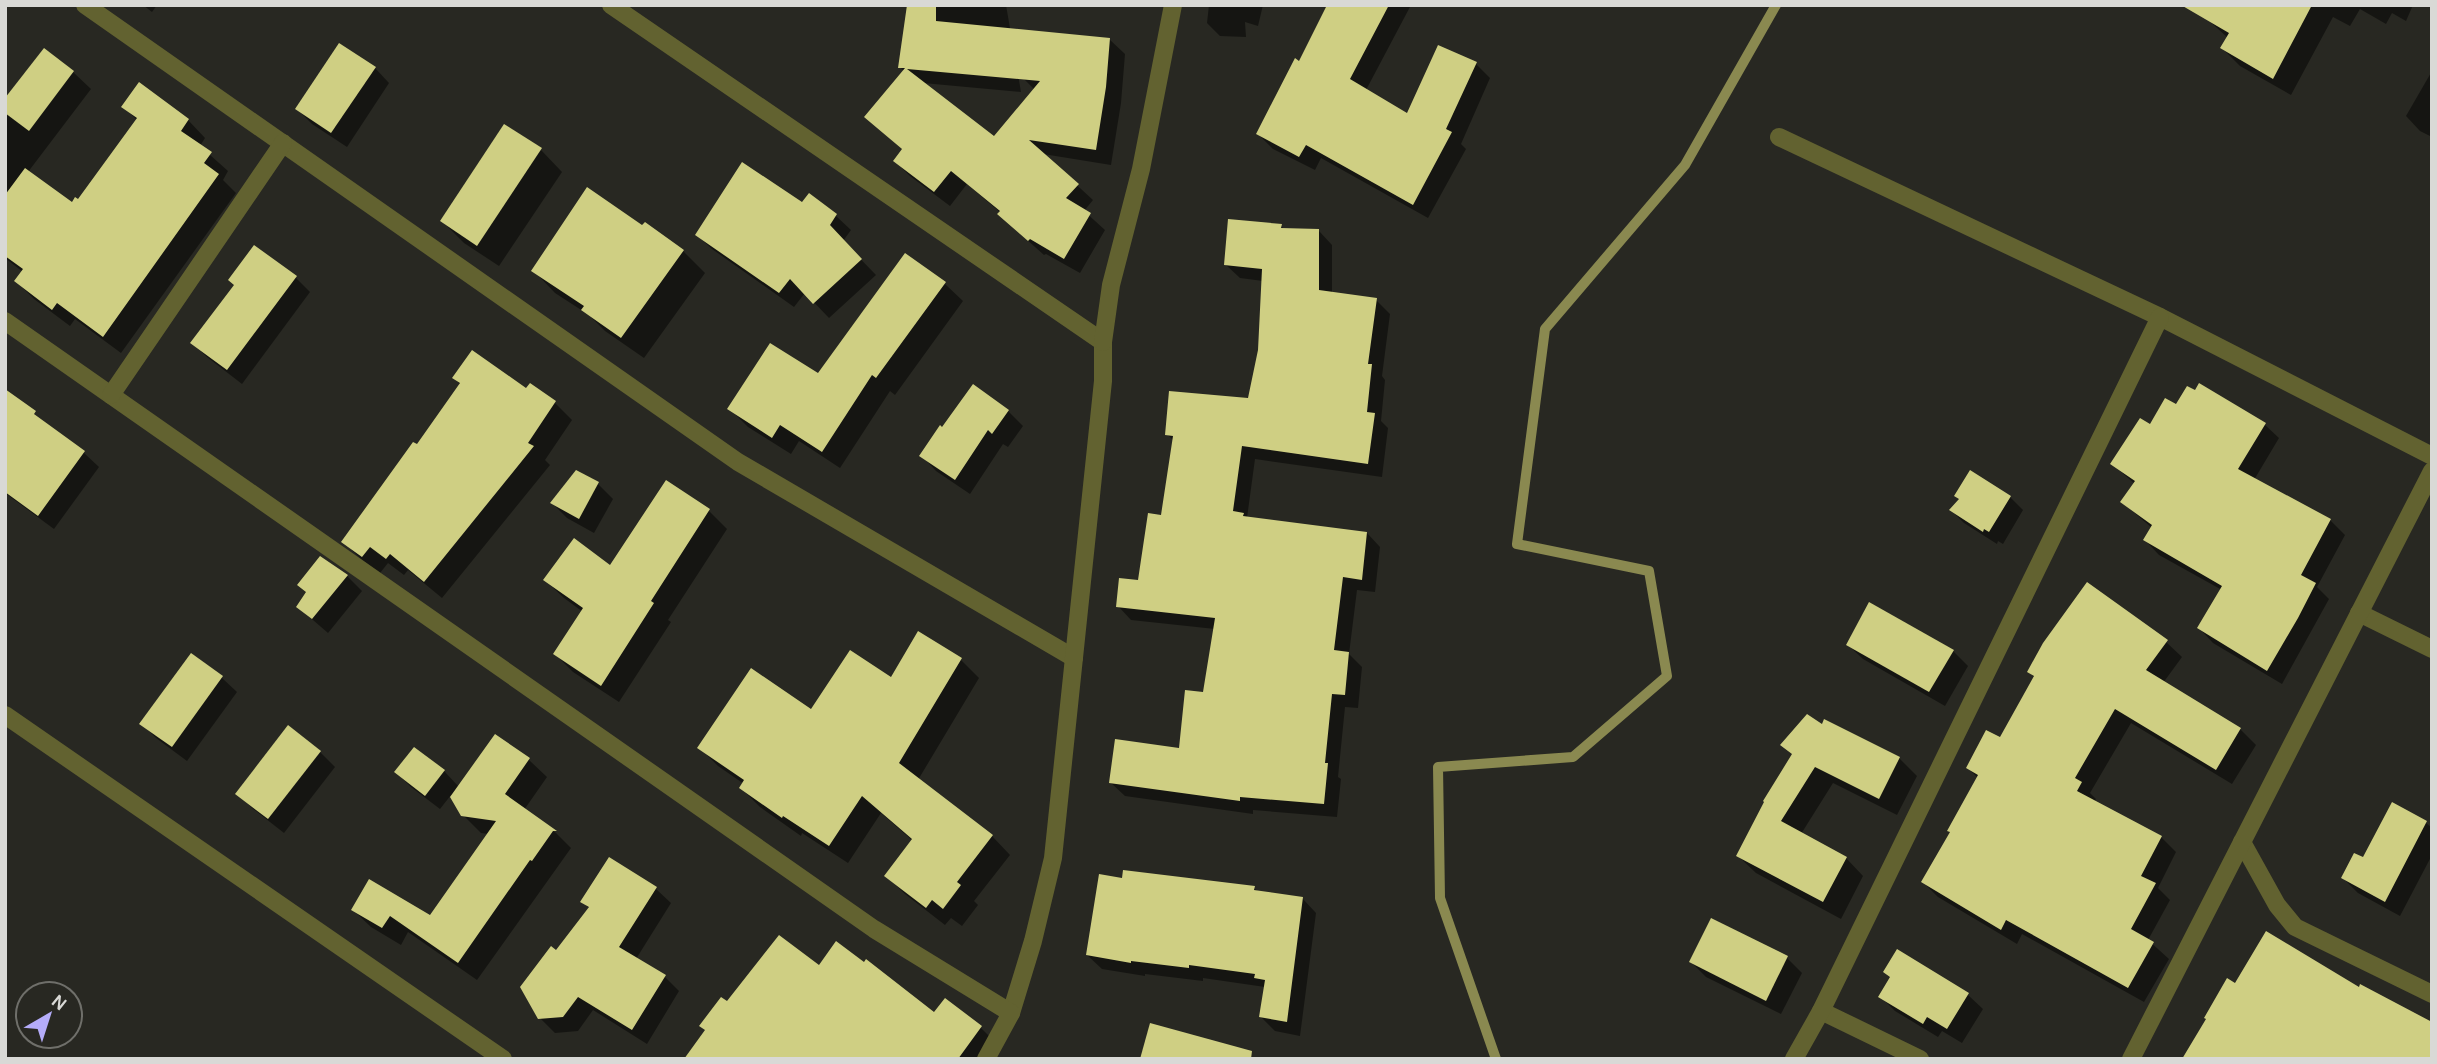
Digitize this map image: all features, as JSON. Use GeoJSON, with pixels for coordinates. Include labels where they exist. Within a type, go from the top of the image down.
{"type":"FeatureCollection","features":[{"type":"Feature","properties":{"kind":"street"},"geometry":{"type":"LineString","coordinates":[[85,5],[738,462],[1073,658]]}},
{"type":"Feature","properties":{"kind":"street"},"geometry":{"type":"LineString","coordinates":[[611,5],[1103,342]]}},
{"type":"Feature","properties":{"kind":"street"},"geometry":{"type":"LineString","coordinates":[[986,1059],[1011,1013],[1033,941],[1053,858],[1103,382],[1103,342],[1111,285],[1141,169],[1173,5]]}},
{"type":"Feature","properties":{"kind":"street"},"geometry":{"type":"LineString","coordinates":[[1779,137],[2160,317],[2432,456]]}},
{"type":"Feature","properties":{"kind":"street"},"geometry":{"type":"LineString","coordinates":[[111,395],[282,143]]}},
{"type":"Feature","properties":{"kind":"street"},"geometry":{"type":"LineString","coordinates":[[1794,1059],[1821,1011],[2160,317]]}},
{"type":"Feature","properties":{"kind":"street"},"geometry":{"type":"LineString","coordinates":[[5,321],[874,929],[1011,1013]]}},
{"type":"Feature","properties":{"kind":"street"},"geometry":{"type":"LineString","coordinates":[[2132,1059],[2432,471]]}},
{"type":"Feature","properties":{"kind":"street"},"geometry":{"type":"LineString","coordinates":[[2359,613],[2432,649]]}},
{"type":"Feature","properties":{"kind":"street"},"geometry":{"type":"LineString","coordinates":[[5,715],[503,1059]]}},
{"type":"Feature","properties":{"kind":"street"},"geometry":{"type":"LineString","coordinates":[[2242,842],[2277,905],[2295,927],[2432,994]]}},
{"type":"Feature","properties":{"kind":"street"},"geometry":{"type":"LineString","coordinates":[[1821,1011],[1920,1059]]}},
{"type":"Feature","properties":{"kind":"building"},"geometry":{"type":"Polygon","coordinates":[[[907,5],[936,5],[936,21],[1110,38],[1106,87],[1096,150],[1029,140],[1079,184],[1066,198],[1091,213],[1064,259],[1030,239],[1028,241],[997,214],[1000,211],[951,171],[934,192],[893,161],[902,149],[864,117],[905,68],[898,68],[907,5]],[[907,69],[994,136],[1040,81],[907,69]]]}},
{"type":"Feature","properties":{"kind":"building"},"geometry":{"type":"Polygon","coordinates":[[[1327,5],[1389,5],[1350,79],[1407,113],[1438,45],[1477,62],[1446,129],[1452,132],[1413,205],[1306,145],[1299,157],[1256,134],[1295,58],[1299,61],[1327,5]]]}},
{"type":"Feature","properties":{"kind":"building"},"geometry":{"type":"Polygon","coordinates":[[[2181,5],[2312,5],[2273,79],[2220,48],[2229,33],[2181,5]]]}},
{"type":"Feature","properties":{"kind":"building"},"geometry":{"type":"Polygon","coordinates":[[[339,43],[376,67],[331,133],[295,109],[339,43]]]}},
{"type":"Feature","properties":{"kind":"building"},"geometry":{"type":"Polygon","coordinates":[[[44,48],[74,71],[29,131],[5,113],[5,98],[44,48]]]}},
{"type":"Feature","properties":{"kind":"building"},"geometry":{"type":"Polygon","coordinates":[[[139,82],[189,119],[181,131],[212,152],[204,163],[219,174],[103,337],[57,303],[52,310],[14,281],[23,269],[5,256],[5,195],[25,168],[72,202],[75,197],[78,199],[137,118],[121,107],[139,82]]]}},
{"type":"Feature","properties":{"kind":"building"},"geometry":{"type":"Polygon","coordinates":[[[504,124],[542,148],[477,246],[440,221],[504,124]]]}},
{"type":"Feature","properties":{"kind":"building"},"geometry":{"type":"Polygon","coordinates":[[[742,162],[802,202],[809,193],[837,214],[830,225],[862,259],[813,304],[790,279],[779,293],[695,235],[742,162]]]}},
{"type":"Feature","properties":{"kind":"building"},"geometry":{"type":"Polygon","coordinates":[[[587,187],[642,225],[645,222],[684,250],[621,338],[581,310],[584,306],[531,271],[587,187]]]}},
{"type":"Feature","properties":{"kind":"building"},"geometry":{"type":"Polygon","coordinates":[[[1228,219],[1282,224],[1281,228],[1319,229],[1319,290],[1377,298],[1368,364],[1372,364],[1367,412],[1375,413],[1368,464],[1242,446],[1233,511],[1244,513],[1243,516],[1367,532],[1362,580],[1343,577],[1334,650],[1349,652],[1345,695],[1332,694],[1324,804],[1240,797],[1240,801],[1109,783],[1115,739],[1179,748],[1185,690],[1203,692],[1215,618],[1116,607],[1119,578],[1138,580],[1148,513],[1161,515],[1173,436],[1165,435],[1169,391],[1248,398],[1258,350],[1262,269],[1224,265],[1228,219]]]}},
{"type":"Feature","properties":{"kind":"building"},"geometry":{"type":"Polygon","coordinates":[[[254,245],[297,276],[227,370],[190,343],[234,285],[228,280],[254,245]]]}},
{"type":"Feature","properties":{"kind":"building"},"geometry":{"type":"Polygon","coordinates":[[[905,253],[946,282],[876,378],[872,375],[822,452],[780,425],[772,438],[727,409],[770,343],[818,373],[905,253]]]}},
{"type":"Feature","properties":{"kind":"building"},"geometry":{"type":"Polygon","coordinates":[[[472,350],[526,388],[530,383],[556,401],[528,443],[534,446],[424,582],[390,554],[386,559],[370,547],[362,557],[341,542],[413,442],[417,444],[460,383],[452,378],[472,350]]]}},
{"type":"Feature","properties":{"kind":"building"},"geometry":{"type":"Polygon","coordinates":[[[2199,383],[2266,423],[2238,469],[2331,519],[2301,575],[2316,583],[2267,671],[2197,628],[2222,586],[2143,540],[2152,525],[2120,502],[2135,481],[2110,464],[2140,418],[2150,424],[2165,398],[2176,404],[2187,386],[2195,390],[2199,383]]]}},
{"type":"Feature","properties":{"kind":"building"},"geometry":{"type":"Polygon","coordinates":[[[973,384],[1009,410],[992,434],[988,430],[955,480],[919,456],[973,384]]]}},
{"type":"Feature","properties":{"kind":"building"},"geometry":{"type":"Polygon","coordinates":[[[5,389],[85,451],[38,516],[5,492],[5,389]]]}},
{"type":"Feature","properties":{"kind":"building"},"geometry":{"type":"Polygon","coordinates":[[[576,470],[599,482],[579,519],[550,503],[576,470]]]}},
{"type":"Feature","properties":{"kind":"building"},"geometry":{"type":"Polygon","coordinates":[[[1970,470],[2011,496],[1989,532],[1984,529],[1983,532],[1949,510],[1959,499],[1954,496],[1970,470]]]}},
{"type":"Feature","properties":{"kind":"building"},"geometry":{"type":"Polygon","coordinates":[[[666,480],[710,509],[601,686],[553,654],[583,608],[543,580],[574,538],[610,565],[666,480]]]}},
{"type":"Feature","properties":{"kind":"building"},"geometry":{"type":"Polygon","coordinates":[[[320,556],[348,575],[312,619],[296,607],[306,592],[297,585],[320,556]]]}},
{"type":"Feature","properties":{"kind":"building"},"geometry":{"type":"Polygon","coordinates":[[[2087,582],[2168,640],[2146,670],[2241,728],[2216,770],[2115,709],[2075,778],[2082,782],[2077,791],[2162,836],[2141,876],[2156,883],[2131,929],[2154,942],[2128,988],[2006,920],[2001,930],[1921,882],[1978,775],[1966,768],[1986,730],[2000,737],[2034,676],[2027,672],[2043,643],[2087,582]]]}},
{"type":"Feature","properties":{"kind":"building"},"geometry":{"type":"Polygon","coordinates":[[[1869,602],[1954,650],[1929,692],[1846,645],[1869,602]]]}},
{"type":"Feature","properties":{"kind":"building"},"geometry":{"type":"Polygon","coordinates":[[[918,631],[962,658],[899,763],[993,835],[957,882],[961,885],[943,909],[932,900],[926,908],[884,876],[912,839],[862,796],[829,846],[739,788],[744,780],[697,748],[751,668],[811,709],[850,650],[891,677],[918,631]]]}},
{"type":"Feature","properties":{"kind":"building"},"geometry":{"type":"Polygon","coordinates":[[[191,653],[223,676],[172,747],[139,724],[191,653]]]}},
{"type":"Feature","properties":{"kind":"building"},"geometry":{"type":"Polygon","coordinates":[[[1807,714],[1822,724],[1824,719],[1900,757],[1879,799],[1815,767],[1781,821],[1847,857],[1823,902],[1736,856],[1763,801],[1792,754],[1780,745],[1807,714]]]}},
{"type":"Feature","properties":{"kind":"building"},"geometry":{"type":"Polygon","coordinates":[[[288,725],[321,751],[268,819],[235,794],[288,725]]]}},
{"type":"Feature","properties":{"kind":"building"},"geometry":{"type":"Polygon","coordinates":[[[495,734],[530,758],[505,794],[557,831],[553,831],[532,861],[530,860],[458,963],[390,916],[382,928],[351,910],[369,879],[430,915],[496,821],[461,816],[450,797],[495,734]]]}},
{"type":"Feature","properties":{"kind":"building"},"geometry":{"type":"Polygon","coordinates":[[[414,747],[445,770],[425,796],[394,772],[414,747]]]}},
{"type":"Feature","properties":{"kind":"building"},"geometry":{"type":"Polygon","coordinates":[[[2392,802],[2427,821],[2385,902],[2341,878],[2354,853],[2363,857],[2392,802]]]}},
{"type":"Feature","properties":{"kind":"building"},"geometry":{"type":"Polygon","coordinates":[[[609,857],[657,887],[619,947],[666,975],[632,1030],[578,997],[563,1017],[538,1019],[520,987],[551,946],[556,950],[589,907],[580,902],[609,857]]]}},
{"type":"Feature","properties":{"kind":"building"},"geometry":{"type":"Polygon","coordinates":[[[1123,870],[1255,886],[1254,890],[1303,897],[1287,1022],[1259,1017],[1265,980],[1254,978],[1255,974],[1189,965],[1189,968],[1131,963],[1086,955],[1099,874],[1122,878],[1123,870]]]}},
{"type":"Feature","properties":{"kind":"building"},"geometry":{"type":"Polygon","coordinates":[[[1711,918],[1788,956],[1766,1001],[1689,962],[1711,918]]]}},
{"type":"Feature","properties":{"kind":"building"},"geometry":{"type":"Polygon","coordinates":[[[2266,931],[2359,987],[2360,984],[2432,1022],[2432,1059],[2182,1059],[2227,978],[2235,983],[2266,931]]]}},
{"type":"Feature","properties":{"kind":"building"},"geometry":{"type":"Polygon","coordinates":[[[779,935],[819,965],[836,941],[864,962],[866,959],[934,1012],[945,998],[982,1026],[958,1059],[684,1059],[705,1030],[699,1026],[721,997],[727,1001],[779,935]]]}},
{"type":"Feature","properties":{"kind":"building"},"geometry":{"type":"Polygon","coordinates":[[[1897,949],[1969,993],[1947,1029],[1927,1017],[1923,1024],[1878,997],[1890,977],[1883,972],[1897,949]]]}},
{"type":"Feature","properties":{"kind":"building"},"geometry":{"type":"Polygon","coordinates":[[[1150,1023],[1252,1051],[1251,1059],[1140,1059],[1150,1023]]]}},
{"type":"Feature","properties":{"kind":"waterway"},"geometry":{"type":"LineString","coordinates":[[1496,1059],[1440,898],[1438,767],[1573,757],[1667,676],[1649,571],[1517,544],[1545,329],[1685,165],[1776,5]]}}]}
